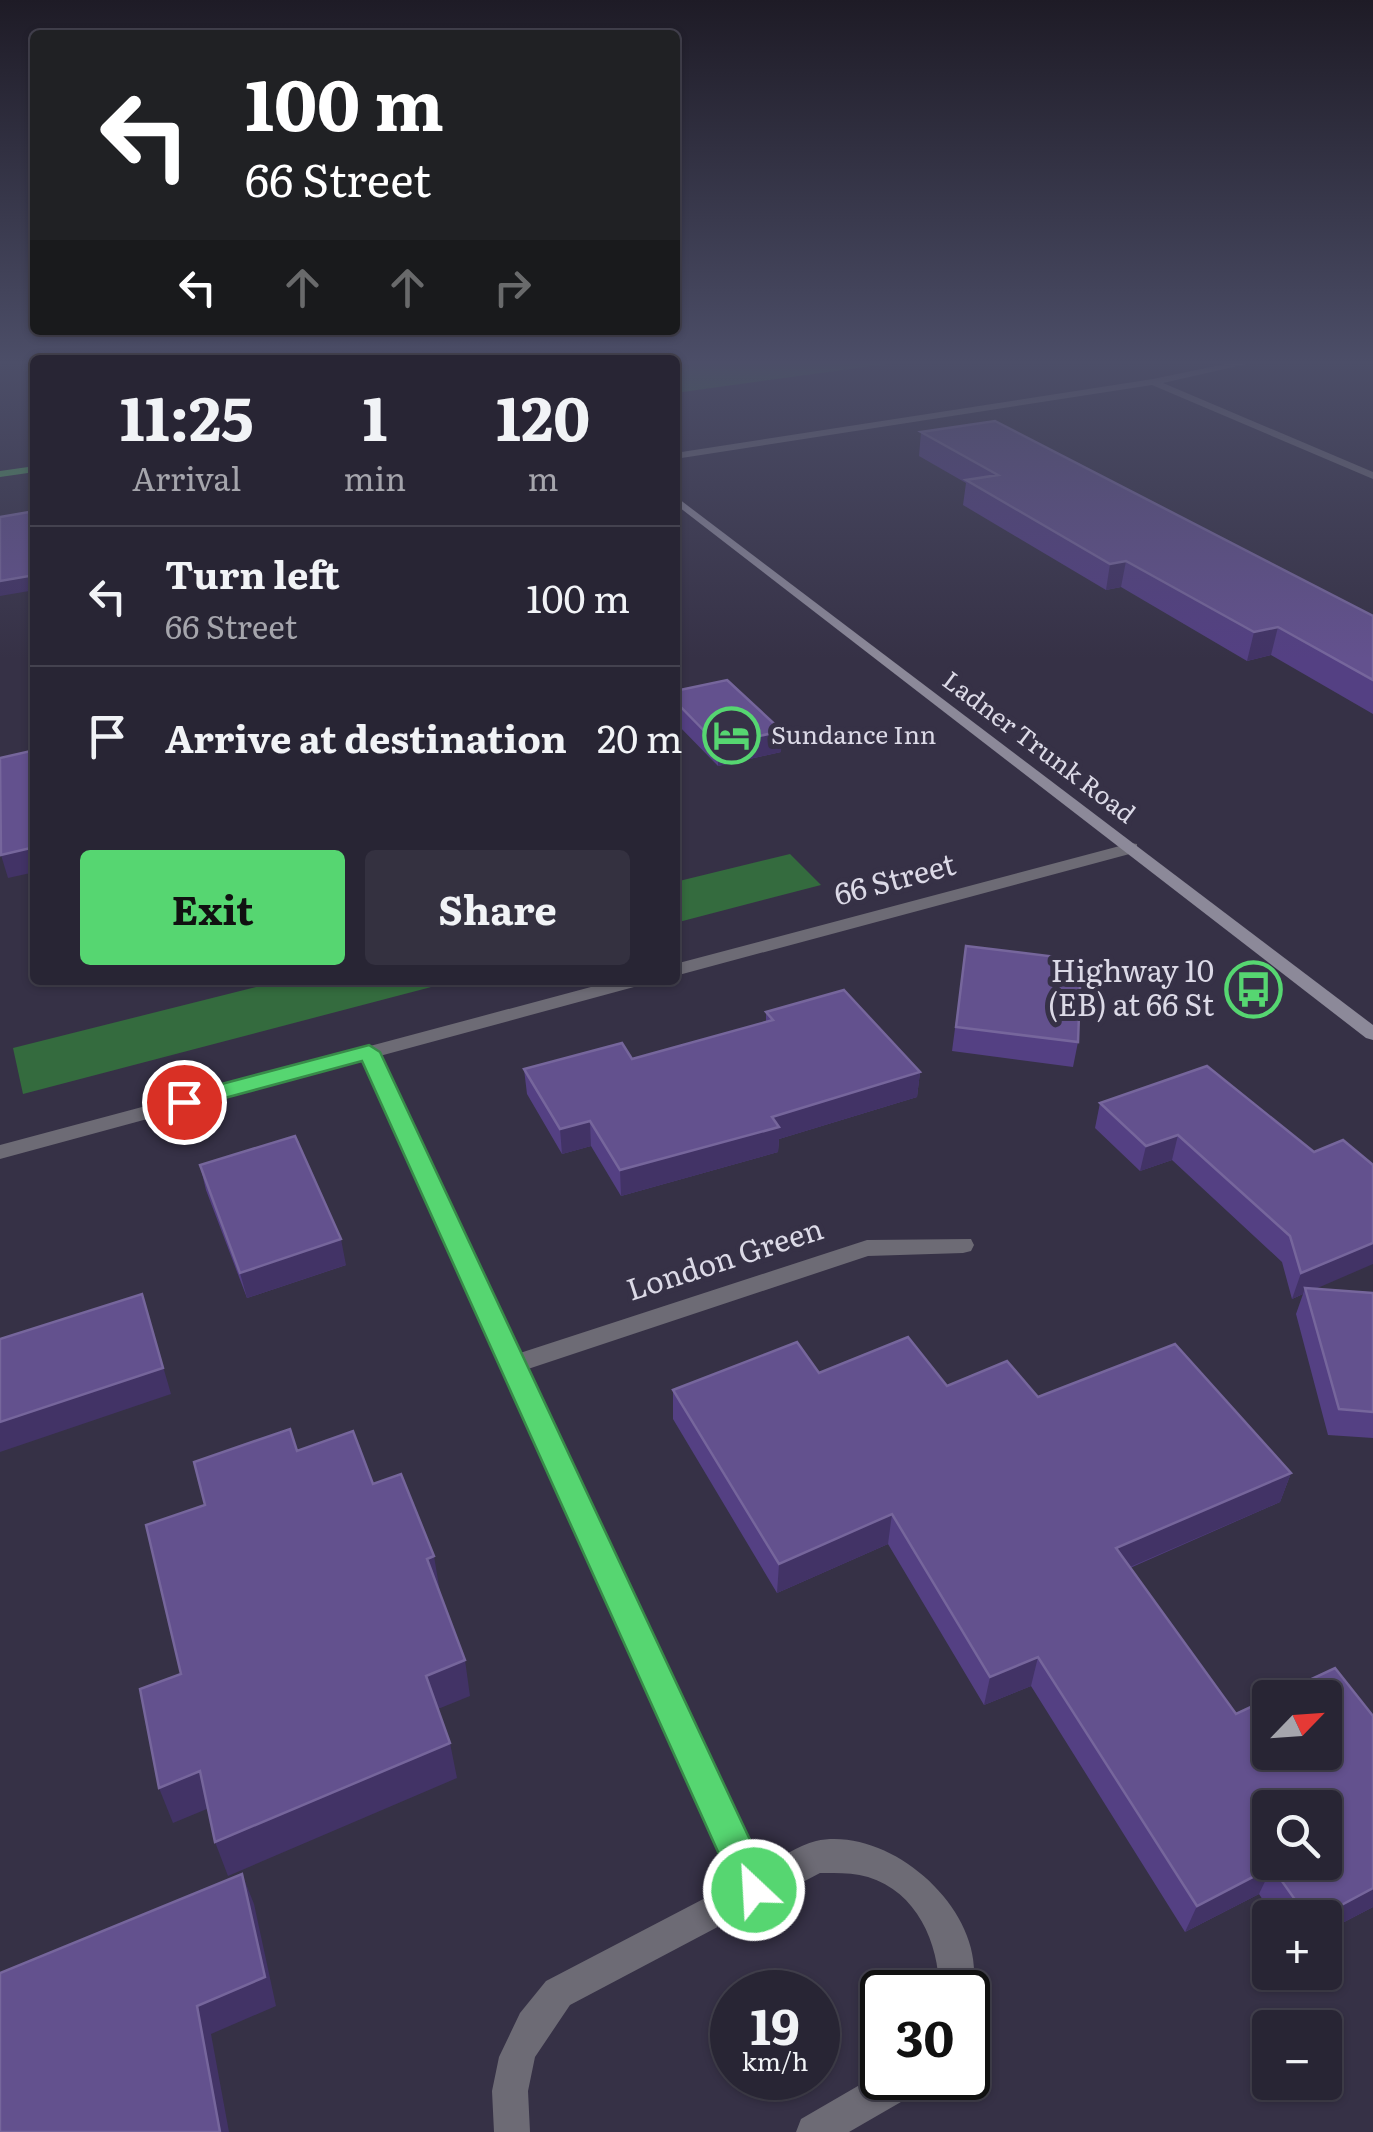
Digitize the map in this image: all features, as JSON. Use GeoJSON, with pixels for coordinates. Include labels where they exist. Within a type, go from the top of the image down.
{"type":"FeatureCollection","features":[{"type":"Feature","properties":{"kind":"main road","name":"Ladner Trunk Road"},"geometry":{"type":"LineString","coordinates":[[680,503],[1373,1034]]}},
{"type":"Feature","properties":{"kind":"street"},"geometry":{"type":"LineString","coordinates":[[1334,459],[1373,476]]}},
{"type":"Feature","properties":{"kind":"street","name":"66 Street"},"geometry":{"type":"LineString","coordinates":[[680,969],[1131,848]]}},
{"type":"Feature","properties":{"kind":"street"},"geometry":{"type":"LineString","coordinates":[[0,1152],[619,985]]}},
{"type":"Feature","properties":{"kind":"street"},"geometry":{"type":"LineString","coordinates":[[369,1052],[754,1890]]}},
{"type":"Feature","properties":{"kind":"street","name":"London Green"},"geometry":{"type":"LineString","coordinates":[[512,1365],[866,1248],[963,1245]]}},
{"type":"Feature","properties":{"kind":"street"},"geometry":{"type":"LineString","coordinates":[[512,2132],[508,2097],[515,2058],[530,2024],[558,1993],[817,1857],[850,1856],[876,1863],[906,1879],[931,1904],[952,1945],[954,1970]]}},
{"type":"Feature","properties":{"kind":"street"},"geometry":{"type":"LineString","coordinates":[[814,2132],[869,2100]]}},
{"type":"Feature","properties":{"kind":"green space"},"geometry":{"type":"Polygon","coordinates":[[[790,854],[821,885],[680,922],[680,881],[790,854]]]}},
{"type":"Feature","properties":{"kind":"green space"},"geometry":{"type":"Polygon","coordinates":[[[264,985],[439,985],[23,1094],[13,1048],[264,985]]]}},
{"type":"Feature","properties":{"kind":"building"},"geometry":{"type":"Polygon","coordinates":[[[970,459],[1070,459],[1373,616],[1373,680],[1278,627],[1254,632],[1126,561],[1110,564],[966,480],[998,475],[970,459]]]}},
{"type":"Feature","properties":{"kind":"building"},"geometry":{"type":"Polygon","coordinates":[[[30,512],[30,576],[0,581],[0,517],[30,512]]]}},
{"type":"Feature","properties":{"kind":"building"},"geometry":{"type":"Polygon","coordinates":[[[727,680],[782,731],[718,745],[680,706],[680,690],[727,680]]]}},
{"type":"Feature","properties":{"kind":"building"},"geometry":{"type":"Polygon","coordinates":[[[30,751],[30,848],[1,855],[0,758],[30,751]]]}},
{"type":"Feature","properties":{"kind":"building"},"geometry":{"type":"Polygon","coordinates":[[[966,946],[1081,960],[1078,1042],[956,1027],[966,946]]]}},
{"type":"Feature","properties":{"kind":"building"},"geometry":{"type":"Polygon","coordinates":[[[844,990],[920,1072],[772,1117],[779,1127],[620,1170],[590,1121],[560,1129],[524,1069],[622,1043],[632,1059],[773,1020],[766,1012],[844,990]]]}},
{"type":"Feature","properties":{"kind":"building"},"geometry":{"type":"Polygon","coordinates":[[[1207,1066],[1314,1152],[1343,1140],[1373,1165],[1373,1243],[1301,1273],[1290,1236],[1178,1135],[1146,1146],[1100,1103],[1207,1066]]]}},
{"type":"Feature","properties":{"kind":"building"},"geometry":{"type":"Polygon","coordinates":[[[295,1136],[341,1239],[240,1273],[200,1165],[295,1136]]]}},
{"type":"Feature","properties":{"kind":"building"},"geometry":{"type":"Polygon","coordinates":[[[1305,1288],[1373,1293],[1373,1412],[1339,1409],[1305,1288]]]}},
{"type":"Feature","properties":{"kind":"building"},"geometry":{"type":"Polygon","coordinates":[[[142,1294],[163,1368],[0,1422],[0,1339],[142,1294]]]}},
{"type":"Feature","properties":{"kind":"building"},"geometry":{"type":"Polygon","coordinates":[[[908,1337],[947,1386],[1007,1361],[1038,1397],[1175,1344],[1291,1473],[1116,1548],[1236,1714],[1252,1706],[1252,1770],[1342,1770],[1342,1680],[1309,1680],[1335,1668],[1373,1716],[1373,1888],[1342,1905],[1342,1900],[1295,1900],[1281,1880],[1342,1880],[1342,1790],[1252,1790],[1252,1877],[1197,1906],[1038,1657],[990,1677],[892,1514],[779,1564],[673,1390],[797,1342],[819,1373],[908,1337]]]}},
{"type":"Feature","properties":{"kind":"building"},"geometry":{"type":"Polygon","coordinates":[[[290,1429],[297,1451],[353,1431],[373,1484],[401,1474],[434,1556],[427,1559],[465,1660],[426,1676],[450,1743],[215,1842],[200,1771],[159,1788],[140,1689],[181,1674],[146,1525],[205,1505],[194,1462],[290,1429]]]}},
{"type":"Feature","properties":{"kind":"building"},"geometry":{"type":"Polygon","coordinates":[[[242,1874],[265,1977],[197,2006],[220,2132],[0,2132],[0,1973],[242,1874]]]}},
{"type":"Feature","properties":{"kind":"waterway"},"geometry":{"type":"LineString","coordinates":[[0,474],[30,470]]}},
{"type":"Feature","properties":{"kind":"place","name":"Sundance Inn"},"geometry":{"type":"Point","coordinates":[732,735]}},
{"type":"Feature","properties":{"kind":"place","name":"Highway 10 (EB) at 66 St"},"geometry":{"type":"Point","coordinates":[1253,989]}},
{"type":"Feature","properties":{"kind":"route"},"geometry":{"type":"LineString","coordinates":[[184,1102],[369,1052],[754,1890]]}}]}
